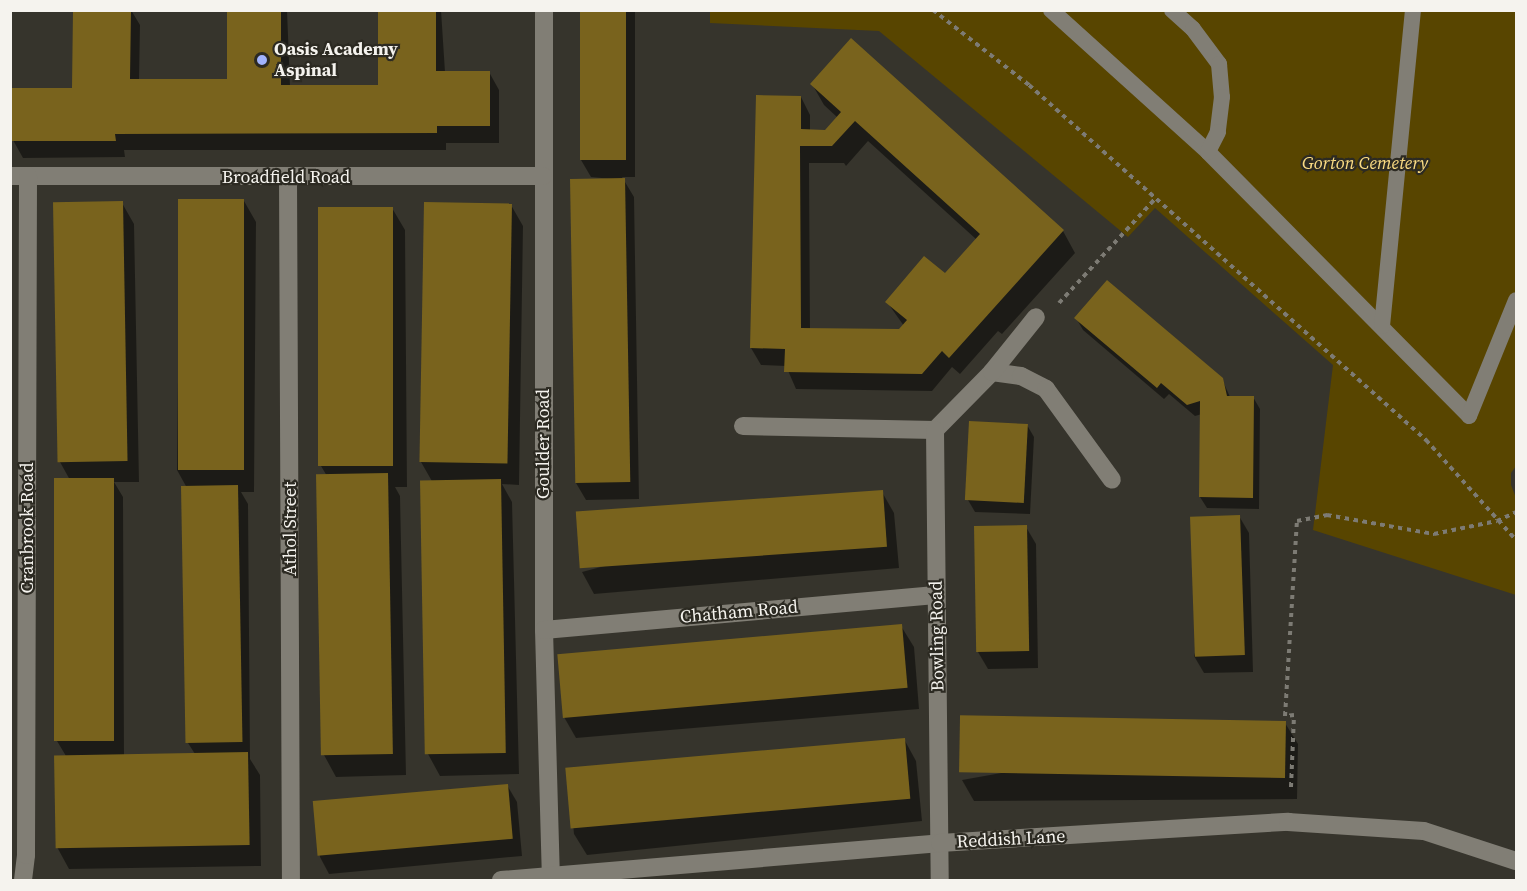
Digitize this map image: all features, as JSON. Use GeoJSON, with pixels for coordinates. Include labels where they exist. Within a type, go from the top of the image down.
{"type":"FeatureCollection","features":[{"type":"Feature","properties":{"kind":"street","name":"Goulder Road"},"geometry":{"type":"LineString","coordinates":[[544,10],[544,630],[551,877]]}},
{"type":"Feature","properties":{"kind":"street","name":"Broadfield Road"},"geometry":{"type":"LineString","coordinates":[[20,176],[543,176]]}},
{"type":"Feature","properties":{"kind":"street","name":"Cranbrook Road"},"geometry":{"type":"LineString","coordinates":[[20,176],[26,855],[23,880]]}},
{"type":"Feature","properties":{"kind":"street","name":"Athol Street"},"geometry":{"type":"LineString","coordinates":[[288,177],[291,880]]}},
{"type":"Feature","properties":{"kind":"street"},"geometry":{"type":"LineString","coordinates":[[743,426],[935,430],[992,372],[1036,317]]}},
{"type":"Feature","properties":{"kind":"street"},"geometry":{"type":"LineString","coordinates":[[992,372],[1021,376],[1046,388],[1112,480]]}},
{"type":"Feature","properties":{"kind":"street","name":"Bowling Road"},"geometry":{"type":"LineString","coordinates":[[935,430],[935,595],[940,880]]}},
{"type":"Feature","properties":{"kind":"street","name":"Chatham Road"},"geometry":{"type":"LineString","coordinates":[[544,630],[935,595]]}},
{"type":"Feature","properties":{"kind":"street","name":"Reddish Lane"},"geometry":{"type":"LineString","coordinates":[[501,880],[640,875],[939,843],[1288,822],[1424,831],[1516,861]]}},
{"type":"Feature","properties":{"kind":"lane"},"geometry":{"type":"LineString","coordinates":[[1172,10],[1193,28],[1218,64],[1222,97],[1218,132],[1208,152]]}},
{"type":"Feature","properties":{"kind":"lane"},"geometry":{"type":"LineString","coordinates":[[1382,326],[1413,10]]}},
{"type":"Feature","properties":{"kind":"lane"},"geometry":{"type":"LineString","coordinates":[[1054,11],[1208,152],[1469,416],[1516,300]]}},
{"type":"Feature","properties":{"kind":"path"},"geometry":{"type":"LineString","coordinates":[[933,10],[1029,85],[1426,440],[1516,540]]}},
{"type":"Feature","properties":{"kind":"path"},"geometry":{"type":"LineString","coordinates":[[1036,317],[1058,303],[1156,198]]}},
{"type":"Feature","properties":{"kind":"path"},"geometry":{"type":"LineString","coordinates":[[1291,788],[1294,715],[1285,716],[1297,521],[1327,515],[1434,534],[1497,521],[1516,512]]}},
{"type":"Feature","properties":{"kind":"green space","name":"Gorton Cemetery"},"geometry":{"type":"Polygon","coordinates":[[[710,10],[1516,11],[1516,466],[1511,473],[1511,485],[1516,498],[1516,595],[1313,530],[1333,365],[1155,208],[1128,237],[879,31],[710,23],[710,10]]]}},
{"type":"Feature","properties":{"kind":"building"},"geometry":{"type":"Polygon","coordinates":[[[73,10],[131,10],[130,79],[227,79],[227,10],[281,10],[281,85],[378,85],[378,10],[436,10],[436,71],[490,71],[490,126],[437,126],[437,133],[115,134],[116,141],[11,141],[12,88],[72,88],[73,10]]]}},
{"type":"Feature","properties":{"kind":"building"},"geometry":{"type":"Polygon","coordinates":[[[580,10],[626,10],[626,160],[580,160],[580,10]]]}},
{"type":"Feature","properties":{"kind":"building"},"geometry":{"type":"Polygon","coordinates":[[[851,38],[1064,230],[949,358],[942,351],[922,374],[784,372],[785,349],[750,348],[756,95],[801,96],[801,129],[825,130],[841,112],[810,84],[851,38]],[[855,121],[832,146],[800,146],[801,328],[899,329],[907,320],[885,302],[924,256],[945,273],[980,234],[855,121]]]}},
{"type":"Feature","properties":{"kind":"building"},"geometry":{"type":"Polygon","coordinates":[[[625,178],[630,482],[575,483],[570,179],[625,178]]]}},
{"type":"Feature","properties":{"kind":"building"},"geometry":{"type":"Polygon","coordinates":[[[178,199],[244,199],[244,470],[178,470],[178,199]]]}},
{"type":"Feature","properties":{"kind":"building"},"geometry":{"type":"Polygon","coordinates":[[[123,201],[128,461],[58,462],[53,202],[123,201]]]}},
{"type":"Feature","properties":{"kind":"building"},"geometry":{"type":"Polygon","coordinates":[[[424,202],[512,204],[507,463],[419,462],[424,202]]]}},
{"type":"Feature","properties":{"kind":"building"},"geometry":{"type":"Polygon","coordinates":[[[318,207],[393,207],[393,466],[318,466],[318,207]]]}},
{"type":"Feature","properties":{"kind":"building"},"geometry":{"type":"Polygon","coordinates":[[[1107,280],[1223,378],[1227,396],[1254,396],[1253,498],[1199,497],[1200,401],[1187,405],[1161,383],[1157,388],[1074,318],[1107,280]]]}},
{"type":"Feature","properties":{"kind":"building"},"geometry":{"type":"Polygon","coordinates":[[[969,421],[1028,424],[1024,503],[965,500],[969,421]]]}},
{"type":"Feature","properties":{"kind":"building"},"geometry":{"type":"Polygon","coordinates":[[[388,473],[393,754],[321,755],[316,474],[388,473]]]}},
{"type":"Feature","properties":{"kind":"building"},"geometry":{"type":"Polygon","coordinates":[[[54,478],[114,478],[114,741],[54,741],[54,478]]]}},
{"type":"Feature","properties":{"kind":"building"},"geometry":{"type":"Polygon","coordinates":[[[501,479],[506,753],[425,754],[420,480],[501,479]]]}},
{"type":"Feature","properties":{"kind":"building"},"geometry":{"type":"Polygon","coordinates":[[[238,485],[242,742],[185,743],[181,486],[238,485]]]}},
{"type":"Feature","properties":{"kind":"building"},"geometry":{"type":"Polygon","coordinates":[[[883,490],[887,547],[580,568],[576,511],[883,490]]]}},
{"type":"Feature","properties":{"kind":"building"},"geometry":{"type":"Polygon","coordinates":[[[1240,515],[1245,655],[1195,657],[1190,517],[1240,515]]]}},
{"type":"Feature","properties":{"kind":"building"},"geometry":{"type":"Polygon","coordinates":[[[1027,525],[1029,651],[976,652],[974,526],[1027,525]]]}},
{"type":"Feature","properties":{"kind":"building"},"geometry":{"type":"Polygon","coordinates":[[[902,624],[908,688],[563,718],[557,654],[902,624]]]}},
{"type":"Feature","properties":{"kind":"building"},"geometry":{"type":"Polygon","coordinates":[[[960,715],[1286,721],[1285,778],[959,772],[960,715]]]}},
{"type":"Feature","properties":{"kind":"building"},"geometry":{"type":"Polygon","coordinates":[[[905,738],[910,799],[571,828],[565,768],[905,738]]]}},
{"type":"Feature","properties":{"kind":"building"},"geometry":{"type":"Polygon","coordinates":[[[248,752],[250,845],[56,848],[54,755],[248,752]]]}},
{"type":"Feature","properties":{"kind":"building"},"geometry":{"type":"Polygon","coordinates":[[[508,784],[513,839],[318,856],[313,801],[508,784]]]}},
{"type":"Feature","properties":{"kind":"place","name":"Oasis Academy Aspinal"},"geometry":{"type":"Point","coordinates":[262,60]}}]}
